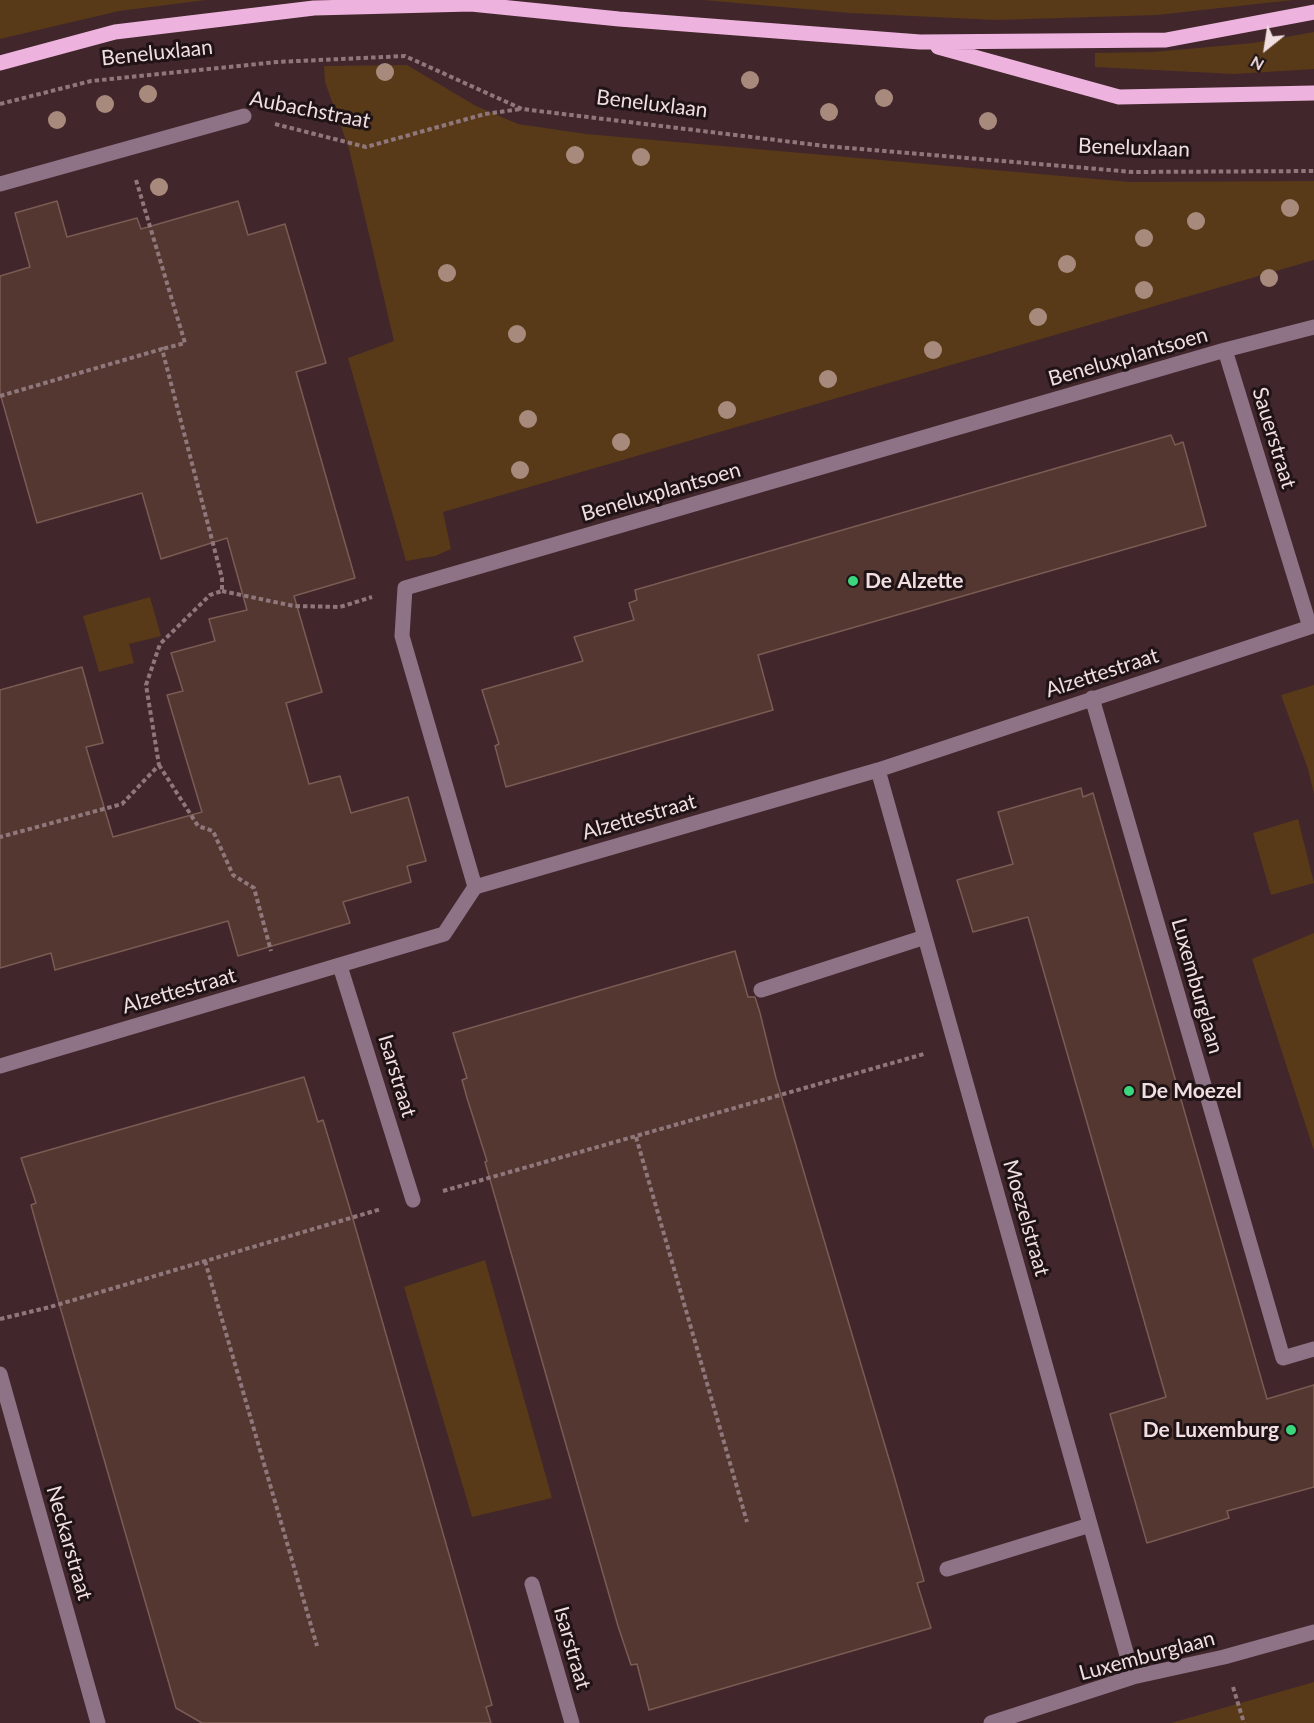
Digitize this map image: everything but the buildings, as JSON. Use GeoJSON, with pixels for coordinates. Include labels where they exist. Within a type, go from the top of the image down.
{"type":"FeatureCollection","features":[{"type":"Feature","properties":{"kind":"main road","name":"Beneluxlaan"},"geometry":{"type":"LineString","coordinates":[[0,63],[115,32],[314,8],[471,4],[619,19],[920,42],[1166,40],[1314,12]]}},
{"type":"Feature","properties":{"kind":"main road","name":"Beneluxlaan"},"geometry":{"type":"LineString","coordinates":[[920,42],[1119,97],[1314,93]]}},
{"type":"Feature","properties":{"kind":"street","name":"Aubachstraat"},"geometry":{"type":"LineString","coordinates":[[0,184],[244,116]]}},
{"type":"Feature","properties":{"kind":"street"},"geometry":{"type":"LineString","coordinates":[[1225,350],[1314,327]]}},
{"type":"Feature","properties":{"kind":"street","name":"Beneluxplantsoen"},"geometry":{"type":"LineString","coordinates":[[405,588],[1225,350]]}},
{"type":"Feature","properties":{"kind":"street","name":"Sauerstraat"},"geometry":{"type":"LineString","coordinates":[[1225,350],[1310,627]]}},
{"type":"Feature","properties":{"kind":"street"},"geometry":{"type":"LineString","coordinates":[[405,588],[402,636],[475,887]]}},
{"type":"Feature","properties":{"kind":"street","name":"Alzettestraat"},"geometry":{"type":"LineString","coordinates":[[0,1066],[444,934],[475,887],[878,770],[1310,627]]}},
{"type":"Feature","properties":{"kind":"street","name":"Luxemburglaan"},"geometry":{"type":"LineString","coordinates":[[1092,698],[1283,1358],[1314,1349]]}},
{"type":"Feature","properties":{"kind":"street","name":"Moezelstraat"},"geometry":{"type":"LineString","coordinates":[[878,770],[1132,1677]]}},
{"type":"Feature","properties":{"kind":"street"},"geometry":{"type":"LineString","coordinates":[[761,990],[925,937]]}},
{"type":"Feature","properties":{"kind":"street","name":"Isarstraat"},"geometry":{"type":"LineString","coordinates":[[340,966],[413,1200]]}},
{"type":"Feature","properties":{"kind":"street","name":"Neckarstraat"},"geometry":{"type":"LineString","coordinates":[[0,1374],[98,1723]]}},
{"type":"Feature","properties":{"kind":"street"},"geometry":{"type":"LineString","coordinates":[[947,1569],[1090,1525]]}},
{"type":"Feature","properties":{"kind":"street","name":"Isarstraat"},"geometry":{"type":"LineString","coordinates":[[532,1584],[572,1723]]}},
{"type":"Feature","properties":{"kind":"street","name":"Luxemburglaan"},"geometry":{"type":"LineString","coordinates":[[991,1723],[1132,1677],[1224,1657],[1314,1632]]}},
{"type":"Feature","properties":{"kind":"path","name":"Beneluxlaan"},"geometry":{"type":"LineString","coordinates":[[0,104],[91,81],[277,62],[405,56],[522,109],[825,146],[1133,172],[1314,171]]}},
{"type":"Feature","properties":{"kind":"path","name":"Aubachstraat"},"geometry":{"type":"LineString","coordinates":[[244,116],[366,147],[485,114],[522,109]]}},
{"type":"Feature","properties":{"kind":"path"},"geometry":{"type":"LineString","coordinates":[[0,396],[185,343],[127,148]]}},
{"type":"Feature","properties":{"kind":"path"},"geometry":{"type":"LineString","coordinates":[[162,349],[222,578],[222,591]]}},
{"type":"Feature","properties":{"kind":"path"},"geometry":{"type":"LineString","coordinates":[[280,983],[254,888],[233,875],[213,831],[198,826],[159,765],[146,686],[160,644],[210,595],[222,591],[294,606],[340,607],[405,588]]}},
{"type":"Feature","properties":{"kind":"path"},"geometry":{"type":"LineString","coordinates":[[0,837],[122,804],[159,765]]}},
{"type":"Feature","properties":{"kind":"path"},"geometry":{"type":"LineString","coordinates":[[0,1319],[50,1307],[413,1200],[956,1045]]}},
{"type":"Feature","properties":{"kind":"path"},"geometry":{"type":"LineString","coordinates":[[636,1137],[747,1522]]}},
{"type":"Feature","properties":{"kind":"path"},"geometry":{"type":"LineString","coordinates":[[205,1261],[317,1646]]}},
{"type":"Feature","properties":{"kind":"shaded area"},"geometry":{"type":"Polygon","coordinates":[[[0,0],[206,0],[119,11],[0,39],[0,0]]]}},
{"type":"Feature","properties":{"kind":"shaded area"},"geometry":{"type":"Polygon","coordinates":[[[703,0],[1293,0],[1157,15],[996,20],[850,13],[703,0]]]}},
{"type":"Feature","properties":{"kind":"shaded area"},"geometry":{"type":"Polygon","coordinates":[[[1314,32],[1314,69],[1234,74],[1095,67],[1095,53],[1153,52],[1253,43],[1314,32]]]}},
{"type":"Feature","properties":{"kind":"shaded area"},"geometry":{"type":"Polygon","coordinates":[[[407,65],[476,106],[518,124],[586,134],[1130,182],[1314,181],[1314,260],[443,512],[451,549],[435,556],[406,561],[348,358],[394,341],[349,149],[325,82],[324,66],[407,65]]]}},
{"type":"Feature","properties":{"kind":"shaded area"},"geometry":{"type":"Polygon","coordinates":[[[150,597],[161,636],[129,644],[134,663],[99,672],[83,616],[150,597]]]}},
{"type":"Feature","properties":{"kind":"shaded area"},"geometry":{"type":"Polygon","coordinates":[[[1314,685],[1314,794],[1308,769],[1281,695],[1314,685]]]}},
{"type":"Feature","properties":{"kind":"shaded area"},"geometry":{"type":"Polygon","coordinates":[[[1298,819],[1314,883],[1271,895],[1253,833],[1298,819]]]}},
{"type":"Feature","properties":{"kind":"shaded area"},"geometry":{"type":"Polygon","coordinates":[[[1314,933],[1314,1151],[1252,959],[1314,933]]]}},
{"type":"Feature","properties":{"kind":"shaded area"},"geometry":{"type":"Polygon","coordinates":[[[485,1260],[552,1498],[472,1517],[404,1287],[485,1260]]]}},
{"type":"Feature","properties":{"kind":"shaded area"},"geometry":{"type":"Polygon","coordinates":[[[1314,1682],[1314,1723],[1171,1723],[1251,1700],[1314,1682]]]}},
{"type":"Feature","properties":{"kind":"place","name":"De Alzette"},"geometry":{"type":"Point","coordinates":[853,581]}},
{"type":"Feature","properties":{"kind":"place","name":"De Moezel"},"geometry":{"type":"Point","coordinates":[1129,1091]}},
{"type":"Feature","properties":{"kind":"place","name":"De Luxemburg"},"geometry":{"type":"Point","coordinates":[1291,1430]}}]}
